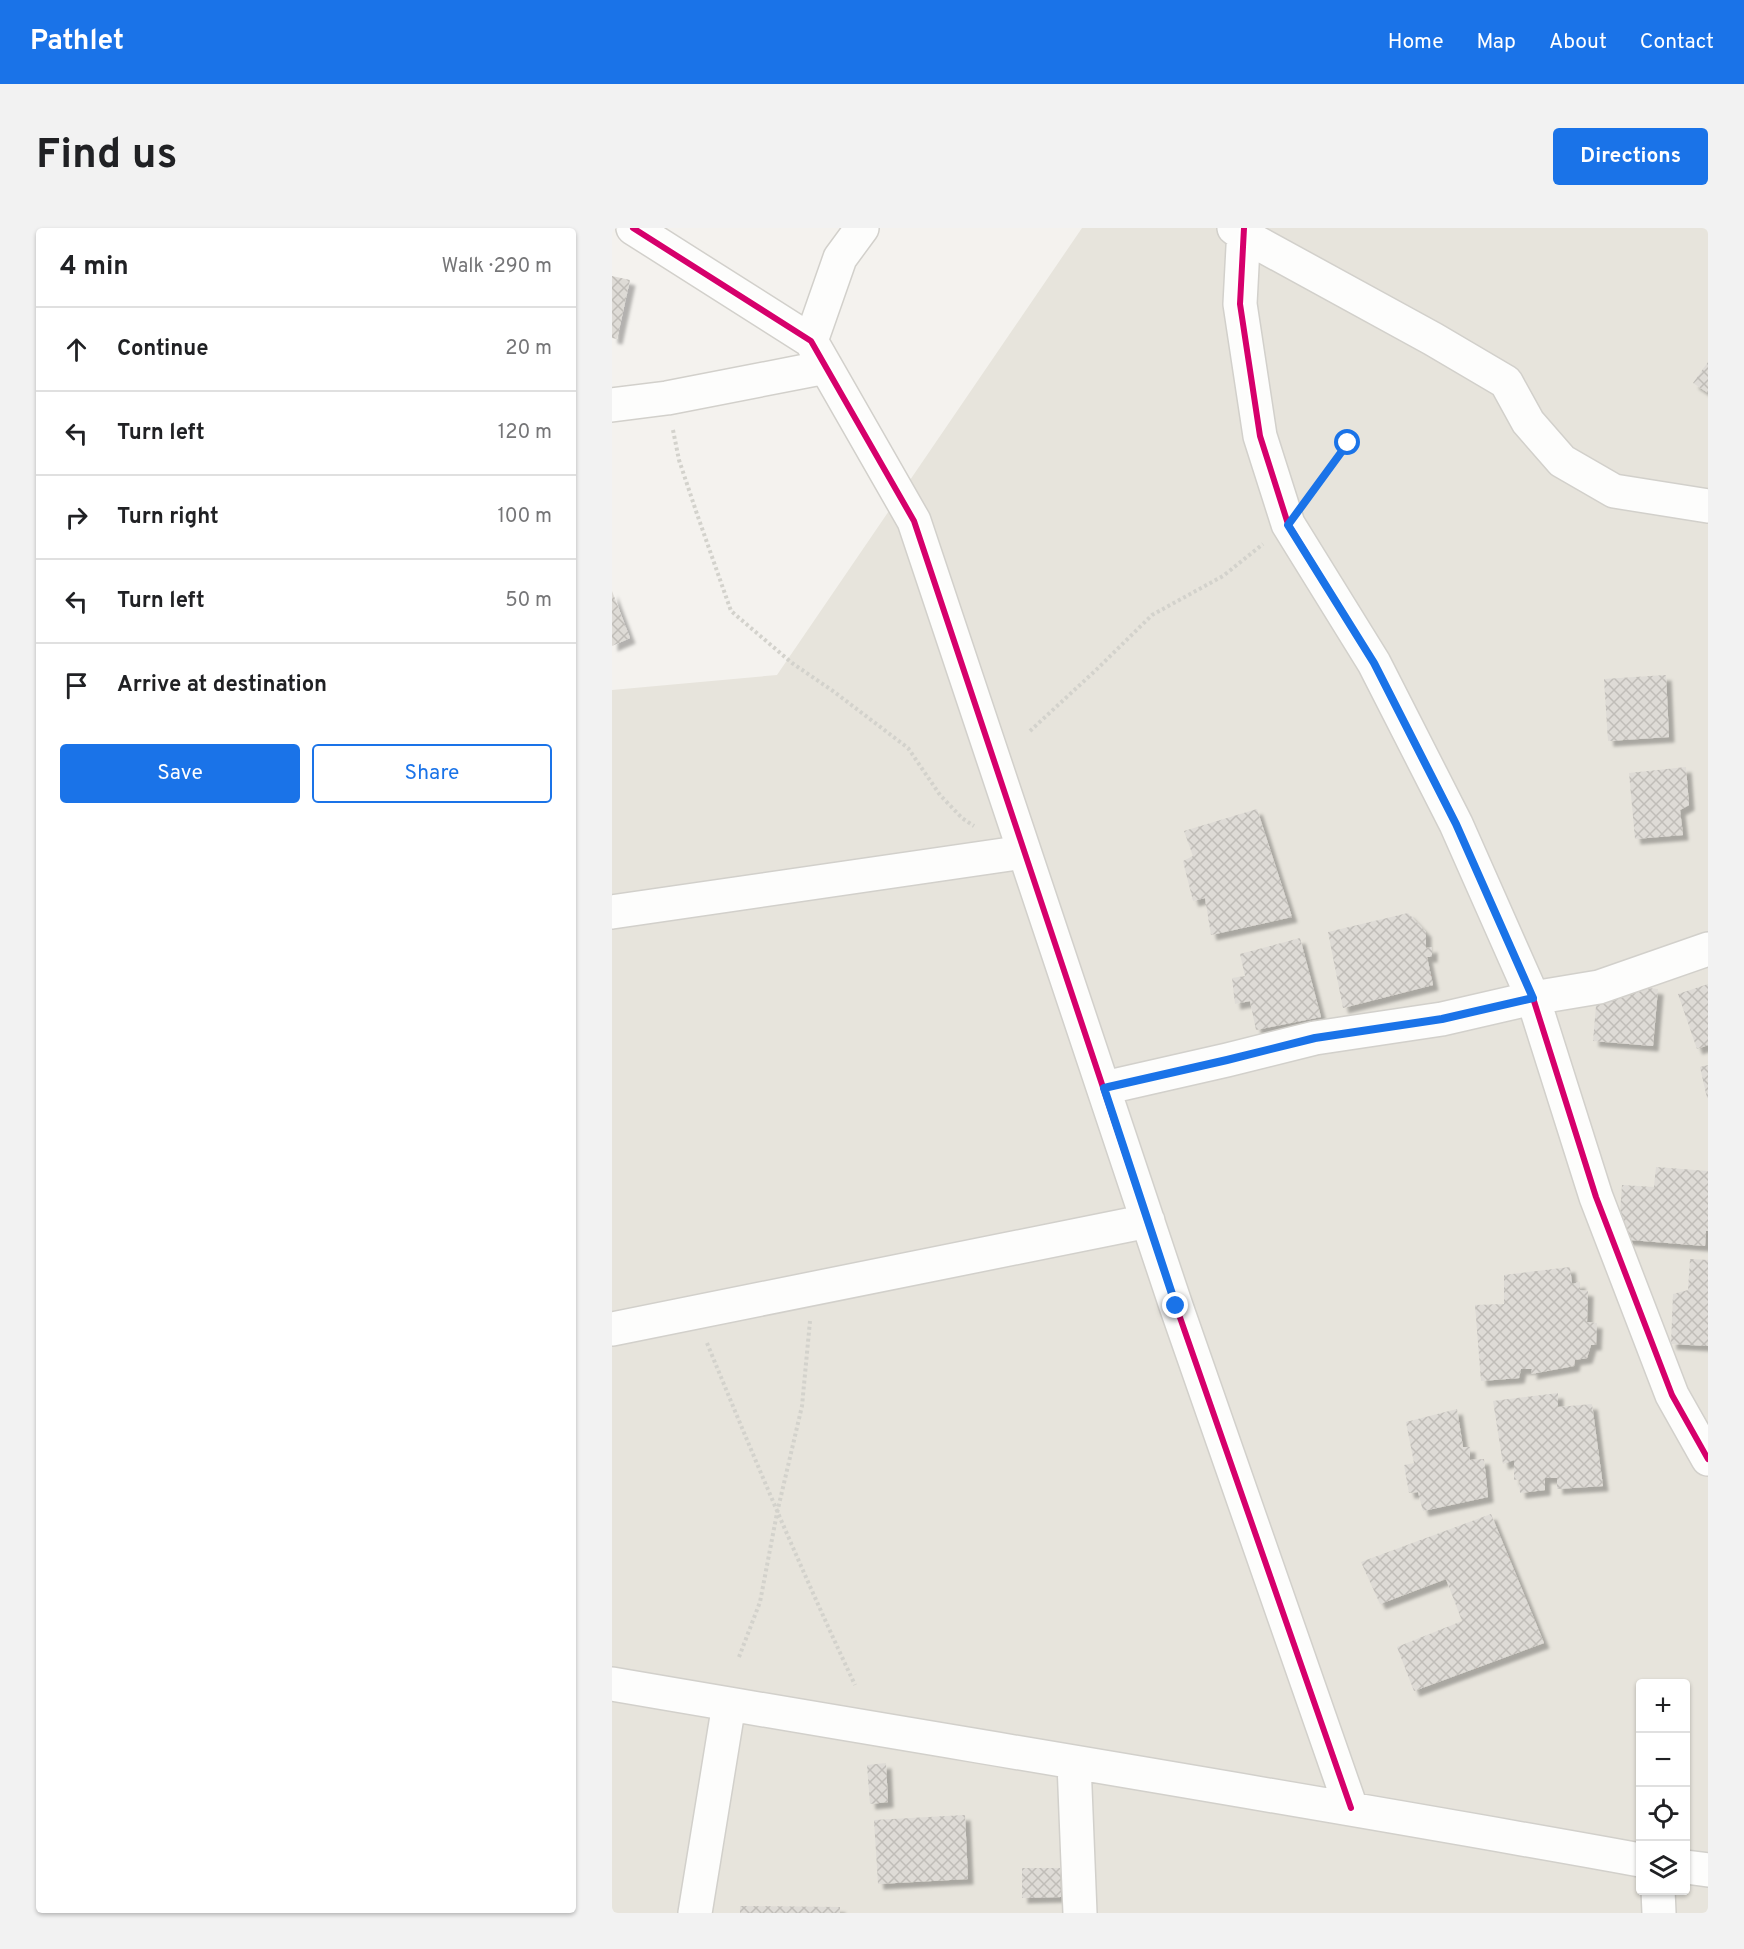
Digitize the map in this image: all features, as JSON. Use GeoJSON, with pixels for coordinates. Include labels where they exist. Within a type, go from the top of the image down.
{"type":"FeatureCollection","features":[{"type":"Feature","properties":{"kind":"street"},"geometry":{"type":"LineString","coordinates":[[633,228],[819,354],[914,521],[1148,1221],[1351,1808]]}},
{"type":"Feature","properties":{"kind":"street"},"geometry":{"type":"LineString","coordinates":[[819,354],[840,258],[862,228]]}},
{"type":"Feature","properties":{"kind":"street"},"geometry":{"type":"LineString","coordinates":[[1708,506],[1614,491],[1562,461],[1528,422],[1506,382],[1240,230],[1240,304],[1260,436],[1288,525],[1374,663],[1456,824],[1533,998],[1596,1197],[1672,1395],[1708,1459]]}},
{"type":"Feature","properties":{"kind":"street"},"geometry":{"type":"LineString","coordinates":[[612,405],[668,398],[819,354]]}},
{"type":"Feature","properties":{"kind":"street"},"geometry":{"type":"LineString","coordinates":[[612,912],[1023,852]]}},
{"type":"Feature","properties":{"kind":"street"},"geometry":{"type":"LineString","coordinates":[[1104,1088],[1315,1038],[1442,1019],[1533,998],[1599,987],[1708,949]]}},
{"type":"Feature","properties":{"kind":"street"},"geometry":{"type":"LineString","coordinates":[[612,1329],[1148,1221]]}},
{"type":"Feature","properties":{"kind":"street"},"geometry":{"type":"LineString","coordinates":[[612,1684],[1351,1808],[1636,1859]]}},
{"type":"Feature","properties":{"kind":"street"},"geometry":{"type":"LineString","coordinates":[[695,1913],[729,1704]]}},
{"type":"Feature","properties":{"kind":"street"},"geometry":{"type":"LineString","coordinates":[[1074,1763],[1080,1913]]}},
{"type":"Feature","properties":{"kind":"street"},"geometry":{"type":"LineString","coordinates":[[1690,1868],[1708,1870]]}},
{"type":"Feature","properties":{"kind":"street"},"geometry":{"type":"LineString","coordinates":[[1658,1895],[1659,1913]]}},
{"type":"Feature","properties":{"kind":"path"},"geometry":{"type":"LineString","coordinates":[[671,423],[679,460],[731,611],[792,663],[908,748],[940,795],[962,818],[981,831]]}},
{"type":"Feature","properties":{"kind":"path"},"geometry":{"type":"LineString","coordinates":[[1030,731],[1152,615],[1223,576],[1288,525],[1348,443]]}},
{"type":"Feature","properties":{"kind":"path"},"geometry":{"type":"LineString","coordinates":[[739,1657],[760,1602],[777,1513],[802,1406],[810,1320]]}},
{"type":"Feature","properties":{"kind":"path"},"geometry":{"type":"LineString","coordinates":[[707,1343],[777,1513],[855,1685]]}},
{"type":"Feature","properties":{"kind":"shaded area"},"geometry":{"type":"Polygon","coordinates":[[[1082,228],[1708,228],[1708,1913],[612,1913],[612,690],[777,675],[1082,228]]]}},
{"type":"Feature","properties":{"kind":"building"},"geometry":{"type":"Polygon","coordinates":[[[612,276],[630,280],[617,339],[612,338],[612,276]]]}},
{"type":"Feature","properties":{"kind":"building"},"geometry":{"type":"Polygon","coordinates":[[[1708,362],[1708,393],[1693,383],[1708,362]]]}},
{"type":"Feature","properties":{"kind":"building"},"geometry":{"type":"Polygon","coordinates":[[[612,591],[630,638],[612,646],[612,591]]]}},
{"type":"Feature","properties":{"kind":"building"},"geometry":{"type":"Polygon","coordinates":[[[1666,675],[1669,737],[1608,741],[1604,679],[1666,675]]]}},
{"type":"Feature","properties":{"kind":"building"},"geometry":{"type":"Polygon","coordinates":[[[1686,767],[1689,805],[1680,810],[1683,835],[1635,839],[1629,773],[1686,767]]]}},
{"type":"Feature","properties":{"kind":"building"},"geometry":{"type":"Polygon","coordinates":[[[1257,809],[1292,917],[1211,935],[1205,898],[1193,901],[1183,861],[1193,856],[1184,831],[1257,809]]]}},
{"type":"Feature","properties":{"kind":"building"},"geometry":{"type":"Polygon","coordinates":[[[1408,913],[1426,932],[1426,948],[1432,947],[1432,957],[1427,957],[1433,985],[1343,1008],[1328,932],[1408,913]]]}},
{"type":"Feature","properties":{"kind":"building"},"geometry":{"type":"Polygon","coordinates":[[[1300,938],[1321,1017],[1256,1030],[1250,1001],[1235,1004],[1232,978],[1245,976],[1240,954],[1300,938]]]}},
{"type":"Feature","properties":{"kind":"building"},"geometry":{"type":"Polygon","coordinates":[[[1598,983],[1658,989],[1653,1046],[1593,1041],[1598,983]]]}},
{"type":"Feature","properties":{"kind":"building"},"geometry":{"type":"Polygon","coordinates":[[[1708,984],[1708,1045],[1697,1049],[1678,994],[1708,984]]]}},
{"type":"Feature","properties":{"kind":"building"},"geometry":{"type":"Polygon","coordinates":[[[1708,1065],[1708,1098],[1707,1098],[1700,1067],[1708,1065]]]}},
{"type":"Feature","properties":{"kind":"building"},"geometry":{"type":"Polygon","coordinates":[[[1656,1167],[1708,1171],[1708,1231],[1706,1231],[1705,1246],[1618,1239],[1622,1185],[1654,1187],[1656,1167]]]}},
{"type":"Feature","properties":{"kind":"building"},"geometry":{"type":"Polygon","coordinates":[[[1690,1259],[1708,1260],[1708,1346],[1671,1344],[1673,1294],[1688,1290],[1690,1259]]]}},
{"type":"Feature","properties":{"kind":"building"},"geometry":{"type":"Polygon","coordinates":[[[1570,1267],[1572,1284],[1580,1282],[1580,1290],[1588,1291],[1587,1322],[1597,1323],[1596,1345],[1591,1345],[1587,1358],[1575,1360],[1574,1366],[1531,1374],[1532,1369],[1521,1369],[1519,1378],[1481,1381],[1475,1305],[1504,1304],[1504,1275],[1570,1267]]]}},
{"type":"Feature","properties":{"kind":"building"},"geometry":{"type":"Polygon","coordinates":[[[1558,1393],[1558,1407],[1592,1404],[1603,1486],[1557,1489],[1557,1478],[1545,1478],[1545,1490],[1520,1493],[1519,1479],[1514,1480],[1514,1460],[1503,1464],[1493,1401],[1558,1393]]]}},
{"type":"Feature","properties":{"kind":"building"},"geometry":{"type":"Polygon","coordinates":[[[1457,1409],[1463,1447],[1470,1447],[1470,1460],[1484,1459],[1488,1497],[1423,1511],[1418,1492],[1409,1493],[1404,1465],[1414,1463],[1406,1422],[1457,1409]]]}},
{"type":"Feature","properties":{"kind":"building"},"geometry":{"type":"Polygon","coordinates":[[[1491,1514],[1544,1643],[1414,1691],[1397,1647],[1462,1621],[1446,1579],[1380,1604],[1361,1562],[1491,1514]]]}},
{"type":"Feature","properties":{"kind":"building"},"geometry":{"type":"Polygon","coordinates":[[[886,1763],[888,1802],[870,1804],[867,1765],[886,1763]]]}},
{"type":"Feature","properties":{"kind":"building"},"geometry":{"type":"Polygon","coordinates":[[[965,1815],[968,1879],[878,1884],[874,1820],[965,1815]]]}},
{"type":"Feature","properties":{"kind":"building"},"geometry":{"type":"Polygon","coordinates":[[[1022,1868],[1060,1868],[1061,1897],[1022,1898],[1022,1868]]]}},
{"type":"Feature","properties":{"kind":"building"},"geometry":{"type":"Polygon","coordinates":[[[740,1906],[840,1907],[840,1913],[740,1913],[740,1906]]]}},
{"type":"Feature","properties":{"kind":"cycle path"},"geometry":{"type":"LineString","coordinates":[[633,228],[811,341],[914,521],[1176,1306],[1351,1808]]}},
{"type":"Feature","properties":{"kind":"cycle path"},"geometry":{"type":"LineString","coordinates":[[1244,228],[1240,304],[1260,436],[1288,524],[1374,663],[1456,824],[1533,998],[1596,1197],[1672,1395],[1708,1459]]}},
{"type":"Feature","properties":{"kind":"route"},"geometry":{"type":"LineString","coordinates":[[1176,1306],[1104,1088],[1315,1038],[1442,1019],[1533,998],[1456,824],[1374,663],[1288,525],[1348,443]]}}]}
